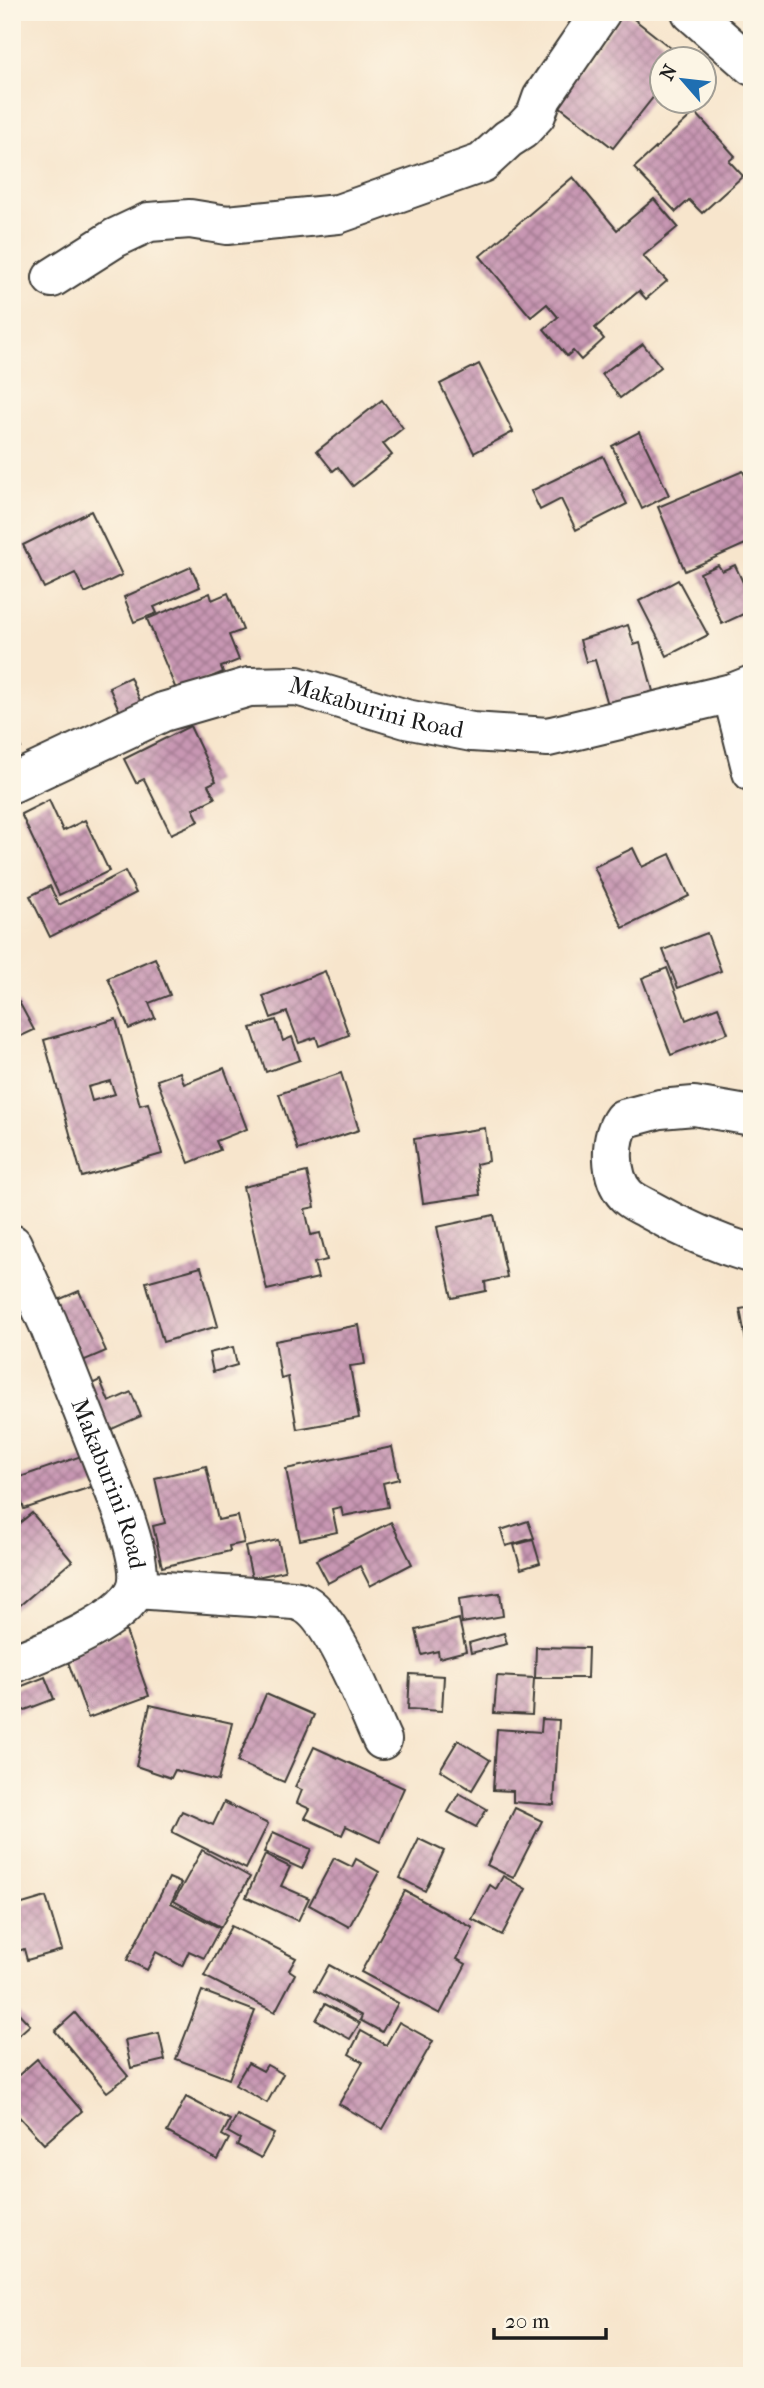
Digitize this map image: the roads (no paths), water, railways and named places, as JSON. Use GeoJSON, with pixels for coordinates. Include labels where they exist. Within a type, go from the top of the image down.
{"type":"FeatureCollection","features":[{"type":"Feature","properties":{"kind":"street"},"geometry":{"type":"LineString","coordinates":[[52,278],[115,238],[149,222],[190,219],[227,225],[338,214],[482,163],[536,115],[542,98],[601,12]]}},
{"type":"Feature","properties":{"kind":"street"},"geometry":{"type":"LineString","coordinates":[[691,12],[752,66]]}},
{"type":"Feature","properties":{"kind":"street","name":"Makaburini Road"},"geometry":{"type":"LineString","coordinates":[[12,783],[163,712],[249,687],[297,686],[406,719],[472,732],[548,737],[742,689]]}},
{"type":"Feature","properties":{"kind":"street"},"geometry":{"type":"LineString","coordinates":[[742,689],[752,772]]}},
{"type":"Feature","properties":{"kind":"street"},"geometry":{"type":"LineString","coordinates":[[752,1116],[694,1105],[660,1109],[623,1119],[612,1150],[620,1184],[629,1198],[667,1220],[752,1254]]}},
{"type":"Feature","properties":{"kind":"street","name":"Makaburini Road"},"geometry":{"type":"LineString","coordinates":[[12,1244],[48,1324],[124,1515],[132,1540],[137,1572],[136,1589],[123,1606],[90,1630],[12,1664]]}},
{"type":"Feature","properties":{"kind":"street"},"geometry":{"type":"LineString","coordinates":[[136,1589],[301,1601],[319,1615],[334,1637],[382,1740]]}}]}
